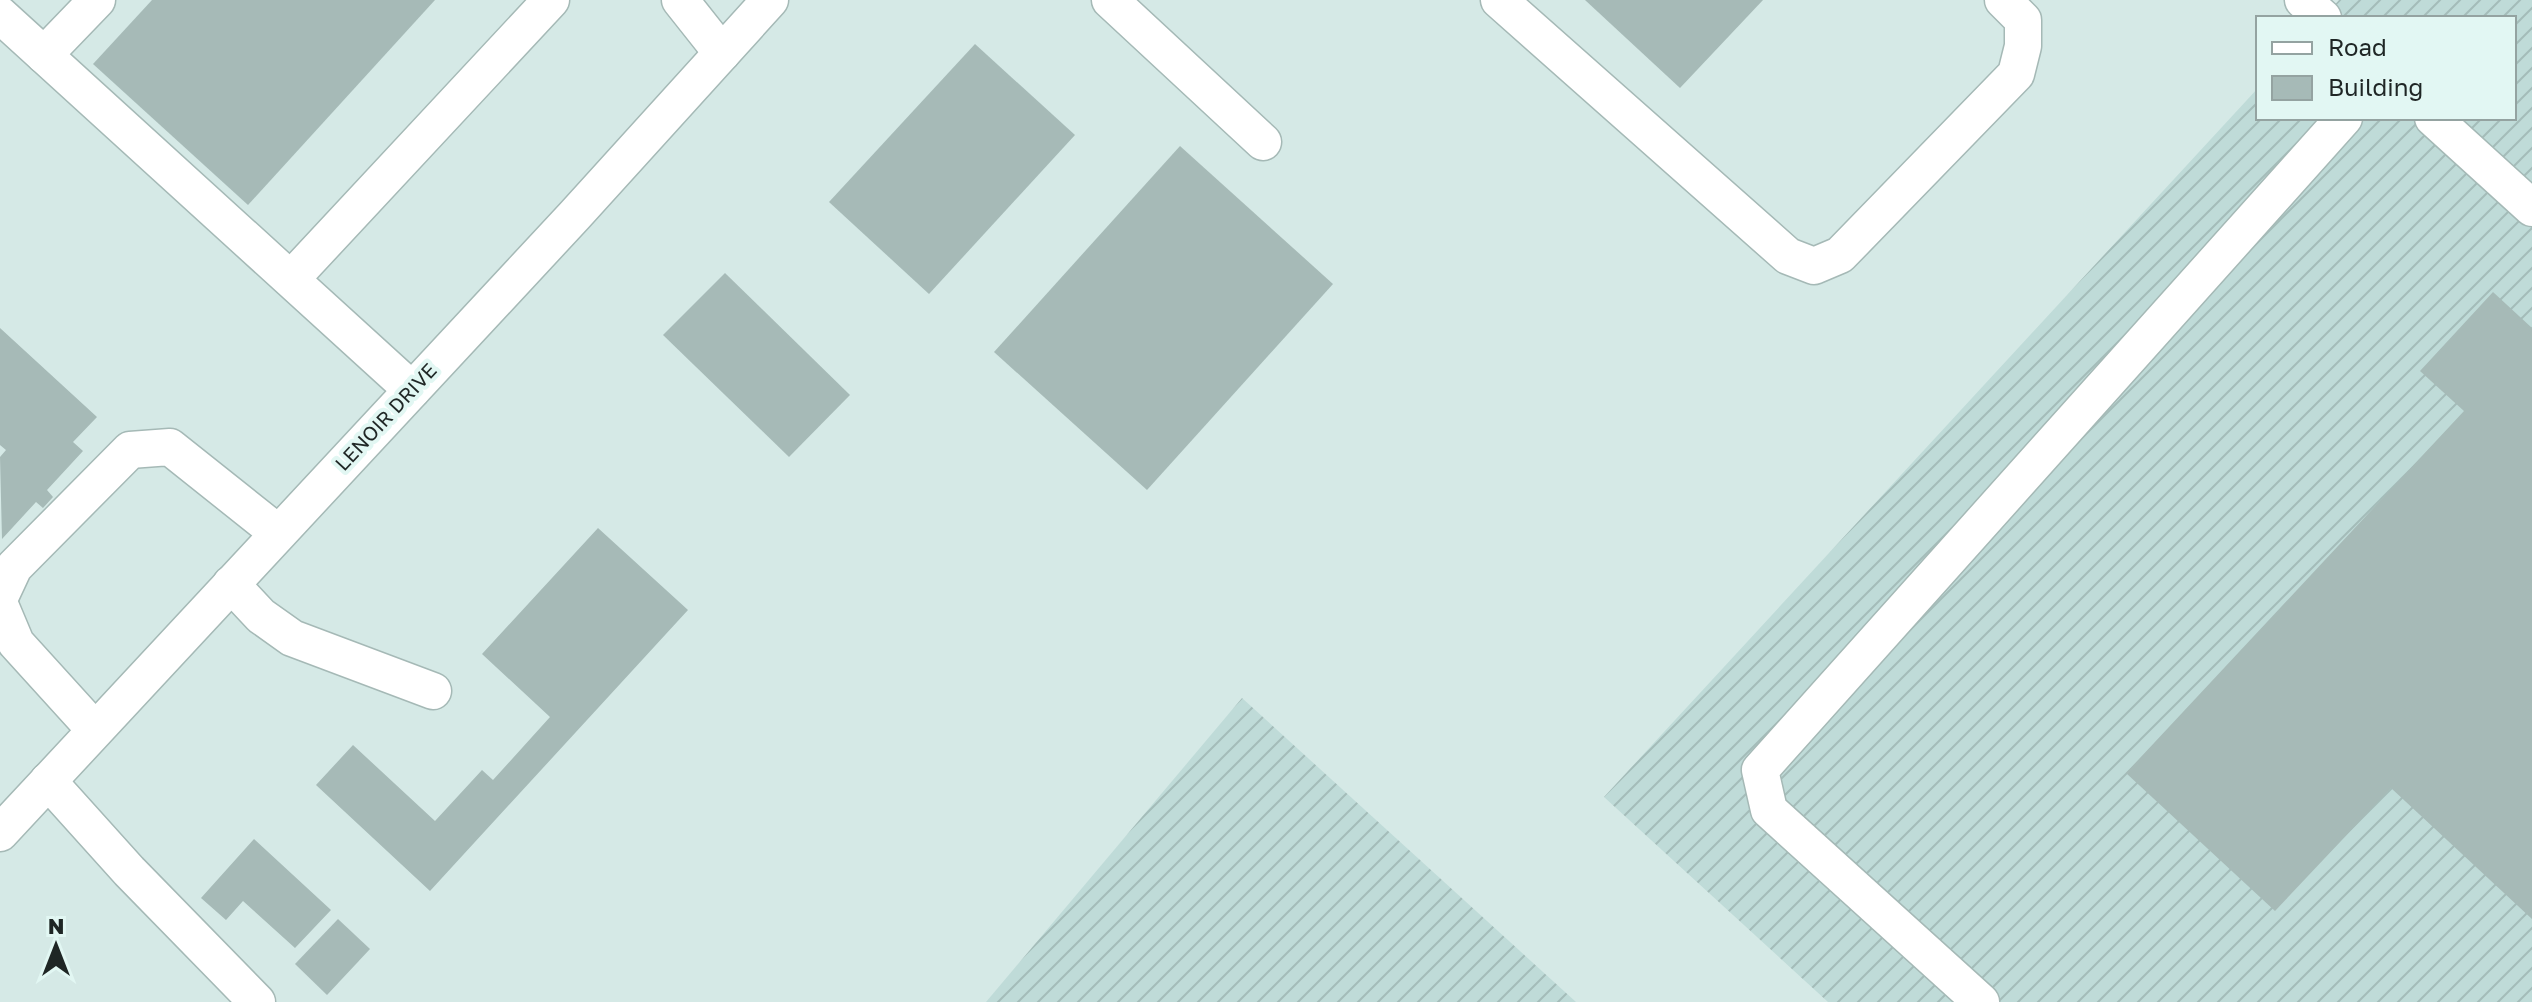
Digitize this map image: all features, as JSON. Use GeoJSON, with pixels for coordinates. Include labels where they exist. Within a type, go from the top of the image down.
{"type":"FeatureCollection","features":[{"type":"Feature","properties":{"kind":"street"},"geometry":{"type":"LineString","coordinates":[[44,55],[97,0]]}},
{"type":"Feature","properties":{"kind":"street"},"geometry":{"type":"LineString","coordinates":[[291,279],[551,0]]}},
{"type":"Feature","properties":{"kind":"street"},"geometry":{"type":"LineString","coordinates":[[680,0],[722,53]]}},
{"type":"Feature","properties":{"kind":"street","name":"LENOIR DRIVE"},"geometry":{"type":"LineString","coordinates":[[0,833],[770,0]]}},
{"type":"Feature","properties":{"kind":"street"},"geometry":{"type":"LineString","coordinates":[[1110,0],[1263,142]]}},
{"type":"Feature","properties":{"kind":"street"},"geometry":{"type":"LineString","coordinates":[[1499,0],[1788,256],[1814,266],[1840,255],[2016,74],[2023,46],[2023,20],[2003,0]]}},
{"type":"Feature","properties":{"kind":"street"},"geometry":{"type":"LineString","coordinates":[[2303,0],[2321,16]]}},
{"type":"Feature","properties":{"kind":"street"},"geometry":{"type":"LineString","coordinates":[[0,15],[412,390]]}},
{"type":"Feature","properties":{"kind":"street"},"geometry":{"type":"LineString","coordinates":[[1981,1002],[1769,810],[1760,770],[2342,120]]}},
{"type":"Feature","properties":{"kind":"street"},"geometry":{"type":"LineString","coordinates":[[2435,120],[2532,208]]}},
{"type":"Feature","properties":{"kind":"street"},"geometry":{"type":"LineString","coordinates":[[0,597],[14,567],[130,450],[170,447],[278,533]]}},
{"type":"Feature","properties":{"kind":"street"},"geometry":{"type":"LineString","coordinates":[[231,584],[261,616],[292,638],[433,691]]}},
{"type":"Feature","properties":{"kind":"street"},"geometry":{"type":"LineString","coordinates":[[0,605],[16,643],[95,730]]}},
{"type":"Feature","properties":{"kind":"street"},"geometry":{"type":"LineString","coordinates":[[48,781],[129,871],[257,1002]]}},
{"type":"Feature","properties":{"kind":"shaded area"},"geometry":{"type":"Polygon","coordinates":[[[2339,0],[2532,0],[2532,1002],[1828,1002],[1604,797],[2256,90],[2256,120],[2516,120],[2516,16],[2325,16],[2339,0]]]}},
{"type":"Feature","properties":{"kind":"shaded area"},"geometry":{"type":"Polygon","coordinates":[[[1242,698],[1576,1002],[986,1002],[1242,698]]]}},
{"type":"Feature","properties":{"kind":"building"},"geometry":{"type":"Polygon","coordinates":[[[152,0],[435,0],[248,205],[93,64],[152,0]]]}},
{"type":"Feature","properties":{"kind":"building"},"geometry":{"type":"Polygon","coordinates":[[[1585,0],[1763,0],[1680,88],[1585,0]]]}},
{"type":"Feature","properties":{"kind":"building"},"geometry":{"type":"Polygon","coordinates":[[[975,44],[1075,135],[929,294],[829,202],[975,44]]]}},
{"type":"Feature","properties":{"kind":"building"},"geometry":{"type":"Polygon","coordinates":[[[1180,146],[1333,284],[1147,490],[994,352],[1180,146]]]}},
{"type":"Feature","properties":{"kind":"building"},"geometry":{"type":"Polygon","coordinates":[[[725,273],[850,395],[789,457],[663,335],[725,273]]]}},
{"type":"Feature","properties":{"kind":"building"},"geometry":{"type":"Polygon","coordinates":[[[2493,292],[2532,328],[2532,919],[2391,788],[2275,911],[2126,773],[2464,411],[2420,371],[2493,292]]]}},
{"type":"Feature","properties":{"kind":"building"},"geometry":{"type":"Polygon","coordinates":[[[0,328],[97,417],[73,442],[83,451],[47,490],[53,497],[43,508],[36,502],[2,539],[0,457],[6,450],[0,445],[0,328]]]}},
{"type":"Feature","properties":{"kind":"building"},"geometry":{"type":"Polygon","coordinates":[[[598,528],[688,610],[430,891],[316,785],[353,745],[435,821],[482,770],[493,780],[550,717],[482,654],[598,528]]]}},
{"type":"Feature","properties":{"kind":"building"},"geometry":{"type":"Polygon","coordinates":[[[254,839],[331,910],[295,948],[243,901],[226,920],[201,898],[254,839]]]}},
{"type":"Feature","properties":{"kind":"building"},"geometry":{"type":"Polygon","coordinates":[[[338,919],[370,949],[327,995],[295,964],[338,919]]]}}]}
